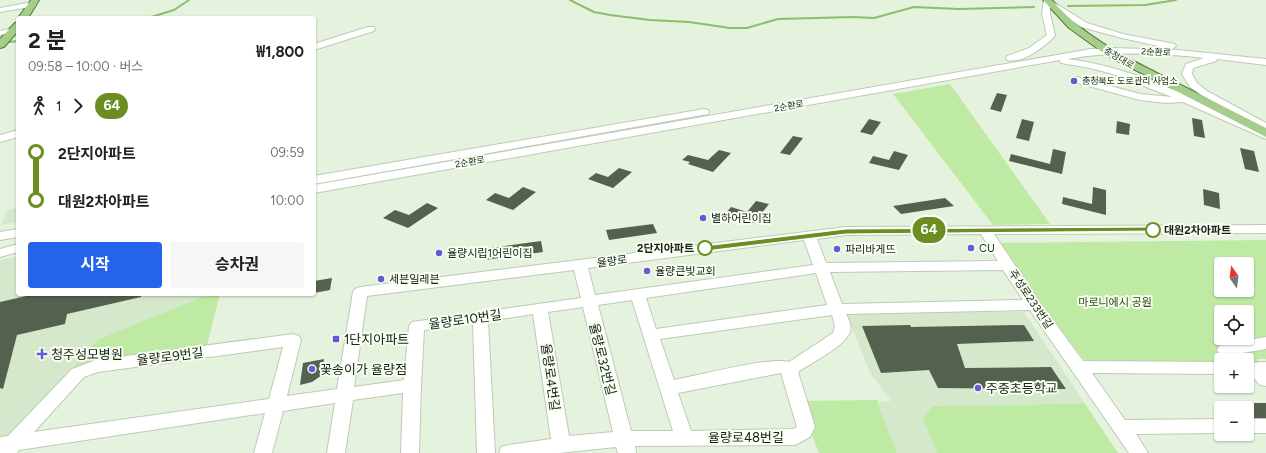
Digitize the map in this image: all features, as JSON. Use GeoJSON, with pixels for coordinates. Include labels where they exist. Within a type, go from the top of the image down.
{"type":"FeatureCollection","features":[{"type":"Feature","properties":{"kind":"main road","name":"충청대로"},"geometry":{"type":"LineString","coordinates":[[1047,0],[1064,19],[1104,49],[1149,75],[1266,133]]}},
{"type":"Feature","properties":{"kind":"main road"},"geometry":{"type":"LineString","coordinates":[[24,16],[34,2]]}},
{"type":"Feature","properties":{"kind":"main road"},"geometry":{"type":"LineString","coordinates":[[2,39],[16,27]]}},
{"type":"Feature","properties":{"kind":"street"},"geometry":{"type":"LineString","coordinates":[[997,62],[1033,52],[1051,35],[1044,8],[1047,0],[1076,21],[1098,30],[1155,43],[1217,53]]}},
{"type":"Feature","properties":{"kind":"street"},"geometry":{"type":"LineString","coordinates":[[0,10],[34,2]]}},
{"type":"Feature","properties":{"kind":"street"},"geometry":{"type":"LineString","coordinates":[[316,46],[371,29]]}},
{"type":"Feature","properties":{"kind":"street","name":"2순환로"},"geometry":{"type":"LineString","coordinates":[[316,180],[1065,51],[1151,48],[1266,58]]}},
{"type":"Feature","properties":{"kind":"street","name":"2순환로"},"geometry":{"type":"LineString","coordinates":[[316,189],[706,121],[1104,49],[1190,54],[1266,62]]}},
{"type":"Feature","properties":{"kind":"street"},"geometry":{"type":"LineString","coordinates":[[1256,61],[1216,59],[1205,60],[1189,66],[1187,74],[1193,85],[1204,93],[1266,127]]}},
{"type":"Feature","properties":{"kind":"street"},"geometry":{"type":"LineString","coordinates":[[1028,62],[1073,62],[1120,72],[1186,99],[1266,136]]}},
{"type":"Feature","properties":{"kind":"street"},"geometry":{"type":"LineString","coordinates":[[1077,80],[1142,97],[1172,100],[1186,99]]}},
{"type":"Feature","properties":{"kind":"street"},"geometry":{"type":"LineString","coordinates":[[0,140],[16,134]]}},
{"type":"Feature","properties":{"kind":"street"},"geometry":{"type":"LineString","coordinates":[[0,227],[16,226]]}},
{"type":"Feature","properties":{"kind":"street","name":"율량로"},"geometry":{"type":"LineString","coordinates":[[336,453],[360,292],[846,231],[1266,229]]}},
{"type":"Feature","properties":{"kind":"street","name":"주성로233번길"},"geometry":{"type":"LineString","coordinates":[[985,231],[1034,305],[1139,453]]}},
{"type":"Feature","properties":{"kind":"street"},"geometry":{"type":"LineString","coordinates":[[0,236],[16,233]]}},
{"type":"Feature","properties":{"kind":"street"},"geometry":{"type":"LineString","coordinates":[[668,388],[766,368],[784,366],[789,370],[842,333],[841,319],[809,235]]}},
{"type":"Feature","properties":{"kind":"street"},"geometry":{"type":"LineString","coordinates":[[0,245],[16,242]]}},
{"type":"Feature","properties":{"kind":"street"},"geometry":{"type":"LineString","coordinates":[[0,253],[16,249]]}},
{"type":"Feature","properties":{"kind":"street","name":"율량로32번길"},"geometry":{"type":"LineString","coordinates":[[580,265],[625,446]]}},
{"type":"Feature","properties":{"kind":"street"},"geometry":{"type":"LineString","coordinates":[[589,301],[822,268],[1009,266]]}},
{"type":"Feature","properties":{"kind":"street"},"geometry":{"type":"LineString","coordinates":[[637,294],[684,438]]}},
{"type":"Feature","properties":{"kind":"street","name":"율량로10번길"},"geometry":{"type":"LineString","coordinates":[[412,384],[417,326],[589,301]]}},
{"type":"Feature","properties":{"kind":"street"},"geometry":{"type":"LineString","coordinates":[[651,334],[836,309],[1034,305]]}},
{"type":"Feature","properties":{"kind":"street","name":"율량로4번길"},"geometry":{"type":"LineString","coordinates":[[540,308],[561,446]]}},
{"type":"Feature","properties":{"kind":"street"},"geometry":{"type":"LineString","coordinates":[[480,317],[486,453]]}},
{"type":"Feature","properties":{"kind":"street","name":"율량로9번길"},"geometry":{"type":"LineString","coordinates":[[7,447],[78,373],[83,370],[96,366],[293,340],[275,404]]}},
{"type":"Feature","properties":{"kind":"street"},"geometry":{"type":"LineString","coordinates":[[1225,350],[1266,343]]}},
{"type":"Feature","properties":{"kind":"street"},"geometry":{"type":"LineString","coordinates":[[1078,366],[1214,368]]}},
{"type":"Feature","properties":{"kind":"street","name":"율량로48번길"},"geometry":{"type":"LineString","coordinates":[[625,446],[684,438],[796,437],[804,432],[806,427],[789,370]]}},
{"type":"Feature","properties":{"kind":"street"},"geometry":{"type":"LineString","coordinates":[[345,394],[412,384],[410,453]]}},
{"type":"Feature","properties":{"kind":"street","name":"율량로9번길"},"geometry":{"type":"LineString","coordinates":[[7,447],[345,394]]}},
{"type":"Feature","properties":{"kind":"street"},"geometry":{"type":"LineString","coordinates":[[263,453],[275,404]]}},
{"type":"Feature","properties":{"kind":"street"},"geometry":{"type":"LineString","coordinates":[[1120,427],[1214,426]]}},
{"type":"Feature","properties":{"kind":"street"},"geometry":{"type":"LineString","coordinates":[[1254,426],[1266,426]]}},
{"type":"Feature","properties":{"kind":"street"},"geometry":{"type":"LineString","coordinates":[[508,453],[561,446],[625,446]]}},
{"type":"Feature","properties":{"kind":"shaded area"},"geometry":{"type":"Polygon","coordinates":[[[16,208],[16,222],[1,225],[7,210],[16,208]]]}},
{"type":"Feature","properties":{"kind":"shaded area","name":"청주성모병원"},"geometry":{"type":"Polygon","coordinates":[[[16,256],[16,296],[204,296],[97,340],[6,438],[0,439],[0,260],[16,256]]]}},
{"type":"Feature","properties":{"kind":"shaded area","name":"주중초등학교"},"geometry":{"type":"Polygon","coordinates":[[[1024,312],[1118,453],[897,453],[878,402],[891,401],[870,373],[848,317],[849,313],[1024,312]]]}},
{"type":"Feature","properties":{"kind":"green space"},"geometry":{"type":"Polygon","coordinates":[[[950,84],[1050,224],[993,225],[893,94],[950,84]]]}},
{"type":"Feature","properties":{"kind":"green space","name":"마로니에시 공원"},"geometry":{"type":"Polygon","coordinates":[[[1266,240],[1266,359],[1257,359],[1261,363],[1254,363],[1254,353],[1214,353],[1214,363],[1086,362],[993,243],[1266,240]]]}},
{"type":"Feature","properties":{"kind":"green space"},"geometry":{"type":"Polygon","coordinates":[[[204,296],[219,296],[207,345],[93,361],[72,368],[97,340],[204,296]]]}},
{"type":"Feature","properties":{"kind":"green space"},"geometry":{"type":"Polygon","coordinates":[[[877,400],[897,453],[819,453],[799,401],[877,400]]]}},
{"type":"Feature","properties":{"kind":"green space"},"geometry":{"type":"Polygon","coordinates":[[[1085,404],[1118,453],[937,453],[923,418],[933,406],[1085,404]]]}},
{"type":"Feature","properties":{"kind":"building"},"geometry":{"type":"Polygon","coordinates":[[[997,93],[1007,95],[1001,112],[990,109],[997,93]]]}},
{"type":"Feature","properties":{"kind":"building"},"geometry":{"type":"Polygon","coordinates":[[[1192,118],[1202,120],[1205,138],[1194,136],[1192,118]]]}},
{"type":"Feature","properties":{"kind":"building"},"geometry":{"type":"Polygon","coordinates":[[[869,119],[881,122],[872,135],[860,132],[869,119]]]}},
{"type":"Feature","properties":{"kind":"building"},"geometry":{"type":"Polygon","coordinates":[[[1022,119],[1034,122],[1029,141],[1016,138],[1022,119]]]}},
{"type":"Feature","properties":{"kind":"building"},"geometry":{"type":"Polygon","coordinates":[[[1117,121],[1130,124],[1129,135],[1116,133],[1117,121]]]}},
{"type":"Feature","properties":{"kind":"building"},"geometry":{"type":"Polygon","coordinates":[[[793,136],[803,138],[790,155],[780,153],[793,136]]]}},
{"type":"Feature","properties":{"kind":"building"},"geometry":{"type":"Polygon","coordinates":[[[1240,148],[1254,151],[1259,172],[1245,169],[1240,148]]]}},
{"type":"Feature","properties":{"kind":"building"},"geometry":{"type":"Polygon","coordinates":[[[1053,149],[1066,152],[1062,174],[1009,161],[1011,154],[1050,164],[1053,149]]]}},
{"type":"Feature","properties":{"kind":"building"},"geometry":{"type":"Polygon","coordinates":[[[719,150],[731,153],[713,172],[688,164],[690,162],[682,160],[688,155],[708,160],[719,150]]]}},
{"type":"Feature","properties":{"kind":"building"},"geometry":{"type":"Polygon","coordinates":[[[894,151],[908,155],[899,170],[869,163],[873,156],[889,160],[894,151]]]}},
{"type":"Feature","properties":{"kind":"building"},"geometry":{"type":"Polygon","coordinates":[[[619,168],[632,172],[613,188],[588,179],[596,173],[608,177],[619,168]]]}},
{"type":"Feature","properties":{"kind":"building"},"geometry":{"type":"Polygon","coordinates":[[[523,187],[536,192],[513,210],[486,200],[495,193],[509,198],[523,187]]]}},
{"type":"Feature","properties":{"kind":"building"},"geometry":{"type":"Polygon","coordinates":[[[1093,187],[1106,190],[1106,215],[1062,204],[1063,197],[1092,204],[1093,187]]]}},
{"type":"Feature","properties":{"kind":"building"},"geometry":{"type":"Polygon","coordinates":[[[1203,189],[1219,193],[1220,209],[1204,205],[1203,189]]]}},
{"type":"Feature","properties":{"kind":"building"},"geometry":{"type":"Polygon","coordinates":[[[945,198],[954,206],[901,214],[893,206],[945,198]]]}},
{"type":"Feature","properties":{"kind":"building"},"geometry":{"type":"Polygon","coordinates":[[[756,201],[769,204],[754,223],[725,214],[731,207],[747,212],[756,201]]]}},
{"type":"Feature","properties":{"kind":"building"},"geometry":{"type":"Polygon","coordinates":[[[427,203],[438,208],[408,228],[383,218],[395,210],[409,215],[427,203]]]}},
{"type":"Feature","properties":{"kind":"building"},"geometry":{"type":"Polygon","coordinates":[[[653,224],[657,233],[609,240],[606,230],[653,224]]]}},
{"type":"Feature","properties":{"kind":"building"},"geometry":{"type":"Polygon","coordinates":[[[541,241],[543,252],[485,260],[483,249],[541,241]]]}},
{"type":"Feature","properties":{"kind":"building"},"geometry":{"type":"Polygon","coordinates":[[[332,278],[330,290],[316,293],[316,281],[332,278]]]}},
{"type":"Feature","properties":{"kind":"building"},"geometry":{"type":"Polygon","coordinates":[[[26,296],[141,296],[67,314],[65,324],[17,335],[3,389],[0,388],[0,302],[26,296]]]}},
{"type":"Feature","properties":{"kind":"building"},"geometry":{"type":"Polygon","coordinates":[[[910,325],[911,327],[1024,325],[1034,341],[957,344],[965,368],[1051,367],[1066,389],[938,388],[929,370],[881,373],[862,326],[910,325]]]}},
{"type":"Feature","properties":{"kind":"building","name":"꽃송이가 율량점"},"geometry":{"type":"Polygon","coordinates":[[[324,359],[322,375],[312,382],[300,385],[303,363],[324,359]]]}},
{"type":"Feature","properties":{"kind":"building"},"geometry":{"type":"Polygon","coordinates":[[[1254,403],[1266,403],[1266,418],[1254,418],[1254,403]]]}},
{"type":"Feature","properties":{"kind":"waterway"},"geometry":{"type":"LineString","coordinates":[[154,16],[174,10],[189,0]]}},
{"type":"Feature","properties":{"kind":"waterway"},"geometry":{"type":"LineString","coordinates":[[570,0],[594,12],[610,15],[650,20],[689,22],[730,28],[747,28],[778,19],[853,17],[874,18],[914,7],[959,9],[1034,7]]}},
{"type":"Feature","properties":{"kind":"waterway"},"geometry":{"type":"LineString","coordinates":[[1068,6],[1145,5],[1176,0]]}},
{"type":"Feature","properties":{"kind":"waterway"},"geometry":{"type":"LineString","coordinates":[[0,43],[16,41]]}},
{"type":"Feature","properties":{"kind":"bus line","name":"64"},"geometry":{"type":"LineString","coordinates":[[705,248],[846,231],[1153,230]]}},
{"type":"Feature","properties":{"kind":"place","name":"충청북도 도로관리 사업소"},"geometry":{"type":"Point","coordinates":[1074,81]}},
{"type":"Feature","properties":{"kind":"place","name":"별하어린이집"},"geometry":{"type":"Point","coordinates":[703,218]}},
{"type":"Feature","properties":{"kind":"place","name":"대원2차아파트"},"geometry":{"type":"Point","coordinates":[1153,230]}},
{"type":"Feature","properties":{"kind":"place","name":"2단지아파트"},"geometry":{"type":"Point","coordinates":[705,248]}},
{"type":"Feature","properties":{"kind":"place","name":"CU"},"geometry":{"type":"Point","coordinates":[971,248]}},
{"type":"Feature","properties":{"kind":"place","name":"파리바게뜨"},"geometry":{"type":"Point","coordinates":[837,249]}},
{"type":"Feature","properties":{"kind":"place","name":"율량시립1어린이집"},"geometry":{"type":"Point","coordinates":[439,253]}},
{"type":"Feature","properties":{"kind":"place","name":"율량큰빛교회"},"geometry":{"type":"Point","coordinates":[647,271]}},
{"type":"Feature","properties":{"kind":"place","name":"세븐일레븐"},"geometry":{"type":"Point","coordinates":[381,279]}},
{"type":"Feature","properties":{"kind":"place","name":"1단지아파트"},"geometry":{"type":"Point","coordinates":[336,339]}},
{"type":"Feature","properties":{"kind":"place","name":"청주성모병원"},"geometry":{"type":"Point","coordinates":[42,354]}},
{"type":"Feature","properties":{"kind":"place","name":"꽃송이가 율량점"},"geometry":{"type":"Point","coordinates":[312,369]}},
{"type":"Feature","properties":{"kind":"place","name":"주중초등학교"},"geometry":{"type":"Point","coordinates":[978,388]}}]}
